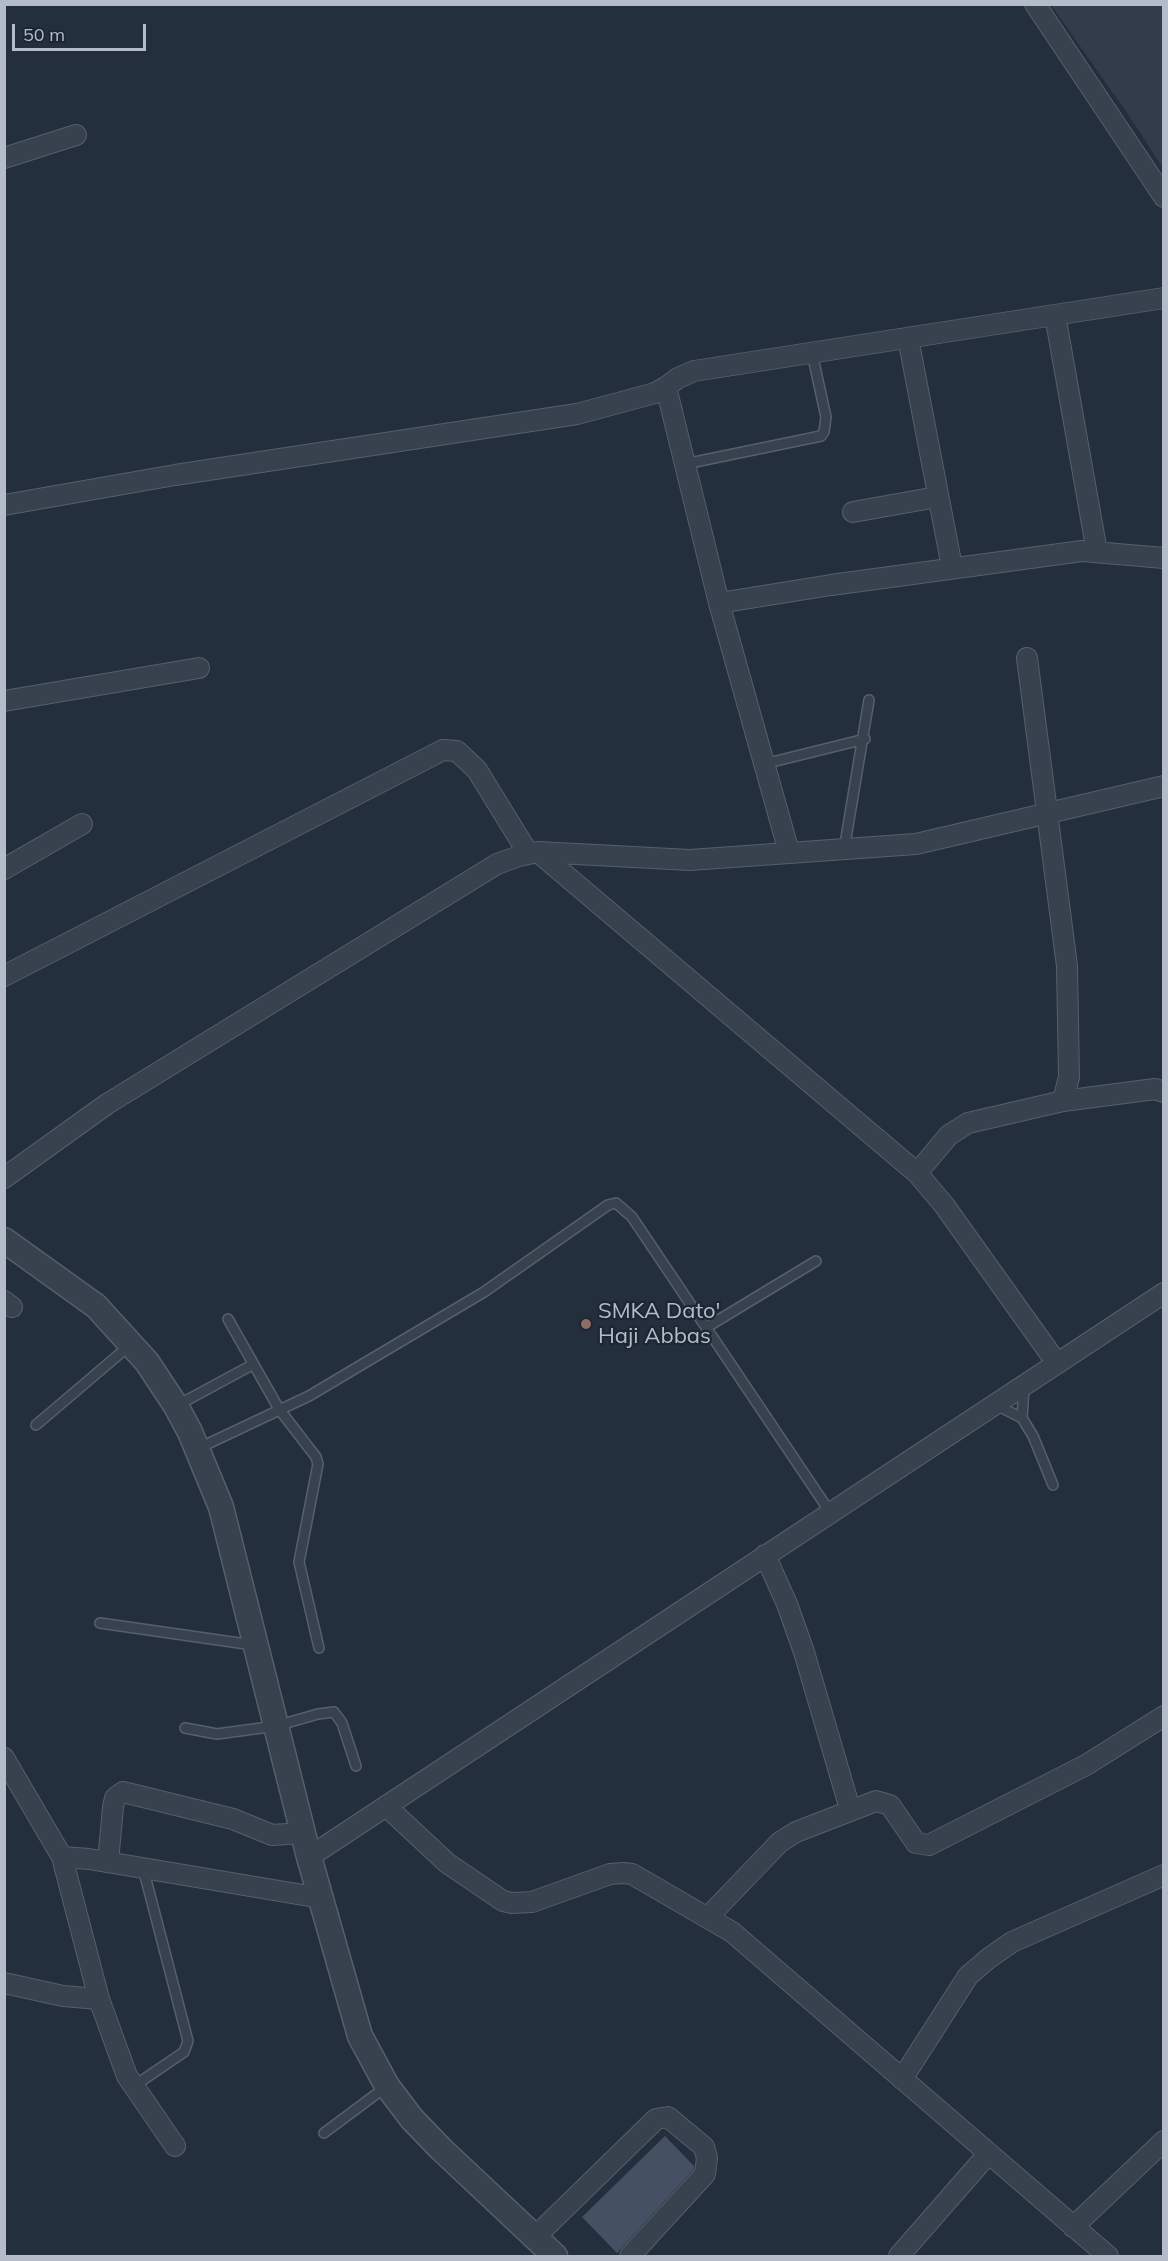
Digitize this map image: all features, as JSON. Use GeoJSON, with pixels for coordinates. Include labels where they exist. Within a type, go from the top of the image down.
{"type":"FeatureCollection","features":[{"type":"Feature","properties":{"kind":"street"},"geometry":{"type":"LineString","coordinates":[[1035,4],[1164,197]]}},
{"type":"Feature","properties":{"kind":"street"},"geometry":{"type":"LineString","coordinates":[[4,158],[76,135]]}},
{"type":"Feature","properties":{"kind":"street"},"geometry":{"type":"LineString","coordinates":[[4,505],[175,475],[577,414],[655,393],[694,371],[1164,297]]}},
{"type":"Feature","properties":{"kind":"street"},"geometry":{"type":"LineString","coordinates":[[1055,315],[1097,552]]}},
{"type":"Feature","properties":{"kind":"street"},"geometry":{"type":"LineString","coordinates":[[908,338],[952,567]]}},
{"type":"Feature","properties":{"kind":"street"},"geometry":{"type":"LineString","coordinates":[[666,387],[719,603],[789,852]]}},
{"type":"Feature","properties":{"kind":"street"},"geometry":{"type":"LineString","coordinates":[[853,512],[937,497]]}},
{"type":"Feature","properties":{"kind":"street"},"geometry":{"type":"LineString","coordinates":[[719,603],[952,567],[1069,552],[1164,558]]}},
{"type":"Feature","properties":{"kind":"street"},"geometry":{"type":"LineString","coordinates":[[1027,658],[1066,966],[1069,1077],[1063,1101]]}},
{"type":"Feature","properties":{"kind":"street"},"geometry":{"type":"LineString","coordinates":[[4,701],[199,668]]}},
{"type":"Feature","properties":{"kind":"street"},"geometry":{"type":"LineString","coordinates":[[4,976],[442,750],[457,751],[477,770],[533,853],[917,1173],[944,1205],[1056,1362]]}},
{"type":"Feature","properties":{"kind":"street"},"geometry":{"type":"LineString","coordinates":[[4,1178],[107,1104],[497,864],[533,853],[690,860],[844,850],[934,841],[1045,812],[1164,786]]}},
{"type":"Feature","properties":{"kind":"street"},"geometry":{"type":"LineString","coordinates":[[4,869],[82,824]]}},
{"type":"Feature","properties":{"kind":"street"},"geometry":{"type":"LineString","coordinates":[[917,1173],[949,1135],[968,1123],[1063,1101],[1155,1089],[1164,1092]]}},
{"type":"Feature","properties":{"kind":"street"},"geometry":{"type":"LineString","coordinates":[[4,1240],[96,1306],[132,1343],[176,1406],[221,1507],[309,1857],[360,2036],[387,2086],[441,2149],[555,2256]]}},
{"type":"Feature","properties":{"kind":"street"},"geometry":{"type":"LineString","coordinates":[[309,1857],[1024,1383],[1164,1293]]}},
{"type":"Feature","properties":{"kind":"street"},"geometry":{"type":"LineString","coordinates":[[765,1555],[787,1604],[804,1652],[849,1809]]}},
{"type":"Feature","properties":{"kind":"street"},"geometry":{"type":"LineString","coordinates":[[708,1917],[780,1842],[849,1809],[876,1801],[884,1802],[894,1811],[916,1843],[929,1845],[1086,1766],[1164,1716]]}},
{"type":"Feature","properties":{"kind":"street"},"geometry":{"type":"LineString","coordinates":[[4,1758],[62,1857],[99,1999],[127,2076],[175,2146]]}},
{"type":"Feature","properties":{"kind":"street"},"geometry":{"type":"LineString","coordinates":[[108,1862],[113,1807],[115,1798],[123,1792],[233,1819],[272,1835],[303,1833]]}},
{"type":"Feature","properties":{"kind":"street"},"geometry":{"type":"LineString","coordinates":[[387,1806],[447,1863],[503,1901],[532,1902],[610,1874],[623,1873],[632,1874],[708,1917],[732,1932],[1108,2256]]}},
{"type":"Feature","properties":{"kind":"street"},"geometry":{"type":"LineString","coordinates":[[62,1857],[108,1862],[321,1898]]}},
{"type":"Feature","properties":{"kind":"street"},"geometry":{"type":"LineString","coordinates":[[902,2079],[968,1976],[989,1958],[1012,1942],[1164,1875]]}},
{"type":"Feature","properties":{"kind":"street"},"geometry":{"type":"LineString","coordinates":[[4,1983],[63,1996],[99,1999]]}},
{"type":"Feature","properties":{"kind":"street"},"geometry":{"type":"LineString","coordinates":[[535,2237],[656,2119],[668,2117],[704,2147],[707,2158],[705,2174],[630,2256]]}},
{"type":"Feature","properties":{"kind":"street"},"geometry":{"type":"LineString","coordinates":[[1073,2227],[1164,2141]]}},
{"type":"Feature","properties":{"kind":"street"},"geometry":{"type":"LineString","coordinates":[[899,2256],[988,2154]]}},
{"type":"Feature","properties":{"kind":"lane"},"geometry":{"type":"LineString","coordinates":[[684,464],[821,436],[824,432],[826,417],[812,353]]}},
{"type":"Feature","properties":{"kind":"lane"},"geometry":{"type":"LineString","coordinates":[[844,850],[870,700]]}},
{"type":"Feature","properties":{"kind":"lane"},"geometry":{"type":"LineString","coordinates":[[764,764],[865,739]]}},
{"type":"Feature","properties":{"kind":"lane"},"geometry":{"type":"LineString","coordinates":[[197,1449],[309,1396],[484,1292],[608,1205],[616,1203],[632,1217],[830,1512]]}},
{"type":"Feature","properties":{"kind":"lane"},"geometry":{"type":"LineString","coordinates":[[707,1327],[816,1261]]}},
{"type":"Feature","properties":{"kind":"lane"},"geometry":{"type":"LineString","coordinates":[[228,1319],[279,1409],[316,1457],[318,1464],[299,1562],[319,1648]]}},
{"type":"Feature","properties":{"kind":"lane"},"geometry":{"type":"LineString","coordinates":[[36,1425],[132,1343]]}},
{"type":"Feature","properties":{"kind":"lane"},"geometry":{"type":"LineString","coordinates":[[176,1406],[252,1365]]}},
{"type":"Feature","properties":{"kind":"lane"},"geometry":{"type":"LineString","coordinates":[[1022,1418],[1024,1383]]}},
{"type":"Feature","properties":{"kind":"lane"},"geometry":{"type":"LineString","coordinates":[[993,1404],[1022,1418],[1033,1436],[1053,1485]]}},
{"type":"Feature","properties":{"kind":"lane"},"geometry":{"type":"LineString","coordinates":[[100,1623],[255,1645]]}},
{"type":"Feature","properties":{"kind":"lane"},"geometry":{"type":"LineString","coordinates":[[184,1728],[217,1734],[276,1726],[318,1714],[334,1712],[342,1723],[356,1766]]}},
{"type":"Feature","properties":{"kind":"lane"},"geometry":{"type":"LineString","coordinates":[[134,2086],[184,2052],[188,2041],[143,1868]]}},
{"type":"Feature","properties":{"kind":"lane"},"geometry":{"type":"LineString","coordinates":[[324,2133],[387,2086]]}},
{"type":"Feature","properties":{"kind":"shaded area"},"geometry":{"type":"Polygon","coordinates":[[[1051,5],[1163,5],[1163,168],[1127,113],[1051,5]]]}},
{"type":"Feature","properties":{"kind":"building"},"geometry":{"type":"Polygon","coordinates":[[[665,2136],[694,2166],[694,2169],[617,2253],[582,2217],[665,2136]]]}},
{"type":"Feature","properties":{"kind":"place","name":"SMKA Dato' Haji Abbas"},"geometry":{"type":"Point","coordinates":[586,1324]}}]}
